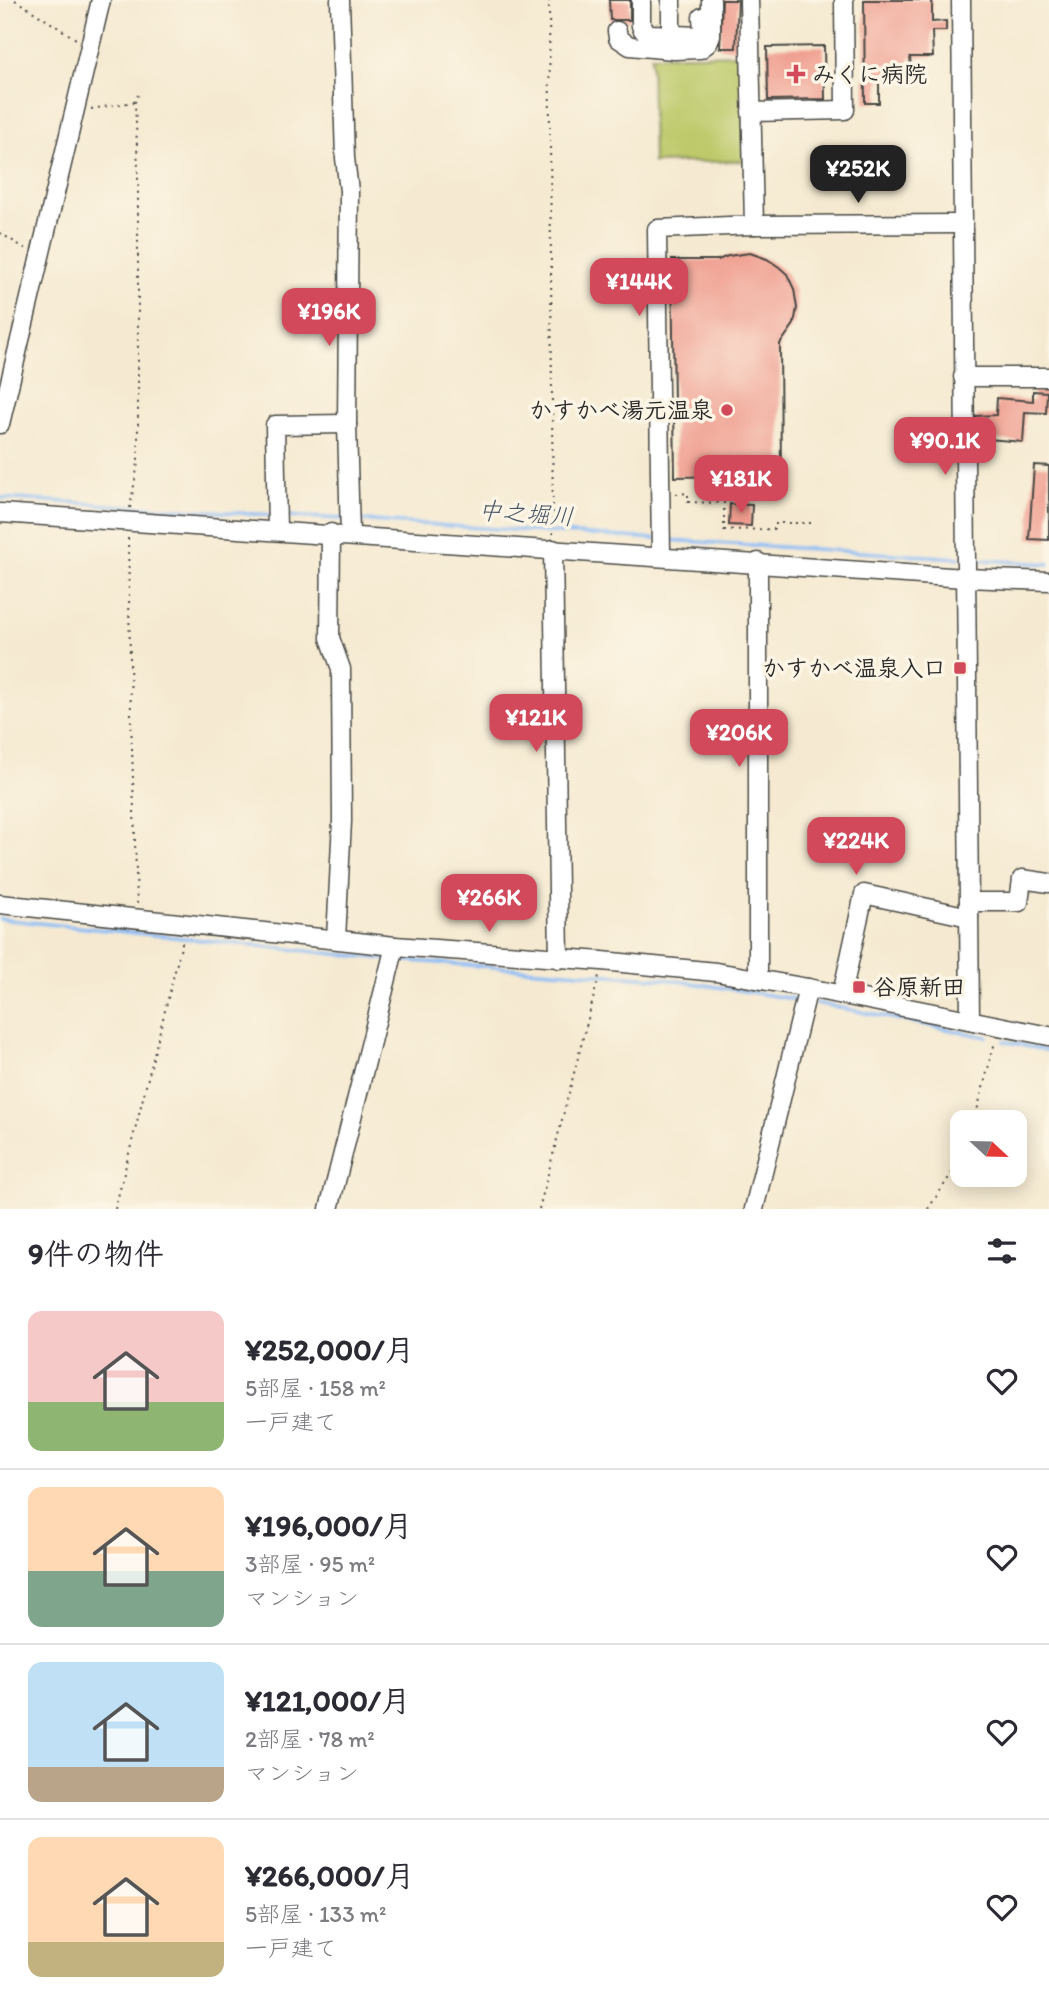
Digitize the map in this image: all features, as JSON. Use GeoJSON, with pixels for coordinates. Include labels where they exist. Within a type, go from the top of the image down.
{"type":"FeatureCollection","features":[{"type":"Feature","properties":{"kind":"street"},"geometry":{"type":"LineString","coordinates":[[0,424],[101,0]]}},
{"type":"Feature","properties":{"kind":"street"},"geometry":{"type":"LineString","coordinates":[[340,0],[345,158],[349,191],[347,424],[350,535]]}},
{"type":"Feature","properties":{"kind":"street"},"geometry":{"type":"LineString","coordinates":[[641,0],[643,30],[650,34],[695,37],[701,35],[707,0]]}},
{"type":"Feature","properties":{"kind":"street"},"geometry":{"type":"LineString","coordinates":[[671,0],[671,36]]}},
{"type":"Feature","properties":{"kind":"street"},"geometry":{"type":"LineString","coordinates":[[622,31],[618,38],[630,46],[700,49],[708,43],[711,35],[707,0]]}},
{"type":"Feature","properties":{"kind":"street"},"geometry":{"type":"LineString","coordinates":[[749,0],[754,225]]}},
{"type":"Feature","properties":{"kind":"street"},"geometry":{"type":"LineString","coordinates":[[751,112],[845,110],[844,0]]}},
{"type":"Feature","properties":{"kind":"street"},"geometry":{"type":"LineString","coordinates":[[961,0],[970,1020]]}},
{"type":"Feature","properties":{"kind":"street"},"geometry":{"type":"LineString","coordinates":[[661,545],[657,229],[754,225],[962,224]]}},
{"type":"Feature","properties":{"kind":"street"},"geometry":{"type":"LineString","coordinates":[[963,377],[1049,377]]}},
{"type":"Feature","properties":{"kind":"street"},"geometry":{"type":"LineString","coordinates":[[277,530],[275,425],[347,424]]}},
{"type":"Feature","properties":{"kind":"street"},"geometry":{"type":"LineString","coordinates":[[0,513],[553,549],[661,545],[758,562],[965,578],[1049,581]]}},
{"type":"Feature","properties":{"kind":"street"},"geometry":{"type":"LineString","coordinates":[[331,533],[330,638],[341,669],[342,821],[336,939]]}},
{"type":"Feature","properties":{"kind":"street"},"geometry":{"type":"LineString","coordinates":[[553,549],[559,959]]}},
{"type":"Feature","properties":{"kind":"street"},"geometry":{"type":"LineString","coordinates":[[758,562],[758,978]]}},
{"type":"Feature","properties":{"kind":"street"},"geometry":{"type":"LineString","coordinates":[[842,994],[864,894],[969,909],[1019,902],[1022,879],[1049,883]]}},
{"type":"Feature","properties":{"kind":"street"},"geometry":{"type":"LineString","coordinates":[[0,904],[336,939],[393,955],[559,959],[668,967],[758,978],[1049,1036]]}},
{"type":"Feature","properties":{"kind":"street"},"geometry":{"type":"LineString","coordinates":[[329,1209],[393,955]]}},
{"type":"Feature","properties":{"kind":"street"},"geometry":{"type":"LineString","coordinates":[[754,1209],[808,988]]}},
{"type":"Feature","properties":{"kind":"path"},"geometry":{"type":"LineString","coordinates":[[15,0],[90,47]]}},
{"type":"Feature","properties":{"kind":"path"},"geometry":{"type":"LineString","coordinates":[[549,0],[553,549]]}},
{"type":"Feature","properties":{"kind":"path"},"geometry":{"type":"LineString","coordinates":[[138,95],[135,102],[138,181],[138,463],[128,520],[138,918]]}},
{"type":"Feature","properties":{"kind":"path"},"geometry":{"type":"LineString","coordinates":[[76,111],[135,102]]}},
{"type":"Feature","properties":{"kind":"path"},"geometry":{"type":"LineString","coordinates":[[0,233],[26,249],[39,262]]}},
{"type":"Feature","properties":{"kind":"path"},"geometry":{"type":"LineString","coordinates":[[660,494],[688,493],[688,502],[724,503],[724,530],[776,529],[776,523],[811,523]]}},
{"type":"Feature","properties":{"kind":"path"},"geometry":{"type":"LineString","coordinates":[[115,1209],[181,946]]}},
{"type":"Feature","properties":{"kind":"path"},"geometry":{"type":"LineString","coordinates":[[539,1209],[597,982]]}},
{"type":"Feature","properties":{"kind":"path"},"geometry":{"type":"LineString","coordinates":[[977,1110],[999,1026]]}},
{"type":"Feature","properties":{"kind":"path"},"geometry":{"type":"LineString","coordinates":[[928,1209],[950,1175]]}},
{"type":"Feature","properties":{"kind":"green space"},"geometry":{"type":"Polygon","coordinates":[[[743,54],[745,161],[653,163],[651,56],[743,54]]]}},
{"type":"Feature","properties":{"kind":"building"},"geometry":{"type":"Polygon","coordinates":[[[609,0],[630,0],[630,20],[610,20],[609,0]]]}},
{"type":"Feature","properties":{"kind":"building"},"geometry":{"type":"Polygon","coordinates":[[[722,0],[738,0],[736,48],[720,48],[722,0]]]}},
{"type":"Feature","properties":{"kind":"building"},"geometry":{"type":"Polygon","coordinates":[[[864,0],[932,0],[932,22],[946,21],[946,31],[932,31],[933,57],[910,57],[911,69],[898,69],[898,80],[879,80],[879,103],[865,103],[864,0]]]}},
{"type":"Feature","properties":{"kind":"building","name":"みくに病院"},"geometry":{"type":"Polygon","coordinates":[[[824,46],[825,99],[768,100],[767,47],[824,46]]]}},
{"type":"Feature","properties":{"kind":"building","name":"かすかべ湯元温泉"},"geometry":{"type":"Polygon","coordinates":[[[750,253],[767,259],[787,274],[794,289],[797,308],[794,324],[780,344],[781,475],[675,477],[672,260],[718,260],[750,253]]]}},
{"type":"Feature","properties":{"kind":"building"},"geometry":{"type":"Polygon","coordinates":[[[1033,391],[1047,392],[1046,413],[1025,412],[1023,442],[976,438],[976,416],[996,415],[997,398],[1033,401],[1033,391]]]}},
{"type":"Feature","properties":{"kind":"building"},"geometry":{"type":"Polygon","coordinates":[[[1034,465],[1049,466],[1049,540],[1029,539],[1034,465]]]}},
{"type":"Feature","properties":{"kind":"building"},"geometry":{"type":"Polygon","coordinates":[[[730,504],[752,505],[751,526],[729,525],[730,504]]]}},
{"type":"Feature","properties":{"kind":"waterway","name":"中之堀川"},"geometry":{"type":"LineString","coordinates":[[0,498],[271,515]]}},
{"type":"Feature","properties":{"kind":"waterway","name":"中之堀川"},"geometry":{"type":"LineString","coordinates":[[283,516],[345,519]]}},
{"type":"Feature","properties":{"kind":"waterway","name":"中之堀川"},"geometry":{"type":"LineString","coordinates":[[356,520],[656,539]]}},
{"type":"Feature","properties":{"kind":"waterway","name":"中之堀川"},"geometry":{"type":"LineString","coordinates":[[667,540],[960,558]]}},
{"type":"Feature","properties":{"kind":"waterway","name":"中之堀川"},"geometry":{"type":"LineString","coordinates":[[971,559],[1049,564]]}},
{"type":"Feature","properties":{"kind":"waterway"},"geometry":{"type":"LineString","coordinates":[[0,919],[385,959]]}},
{"type":"Feature","properties":{"kind":"waterway"},"geometry":{"type":"LineString","coordinates":[[396,960],[666,979],[794,999]]}},
{"type":"Feature","properties":{"kind":"waterway"},"geometry":{"type":"LineString","coordinates":[[816,1003],[987,1037]]}},
{"type":"Feature","properties":{"kind":"waterway"},"geometry":{"type":"LineString","coordinates":[[1004,1041],[1049,1051]]}},
{"type":"Feature","properties":{"kind":"place","name":"みくに病院"},"geometry":{"type":"Point","coordinates":[796,74]}},
{"type":"Feature","properties":{"kind":"place","name":"かすかべ湯元温泉"},"geometry":{"type":"Point","coordinates":[727,410]}},
{"type":"Feature","properties":{"kind":"place","name":"かすかべ温泉入口"},"geometry":{"type":"Point","coordinates":[960,668]}},
{"type":"Feature","properties":{"kind":"place","name":"谷原新田"},"geometry":{"type":"Point","coordinates":[859,987]}}]}
